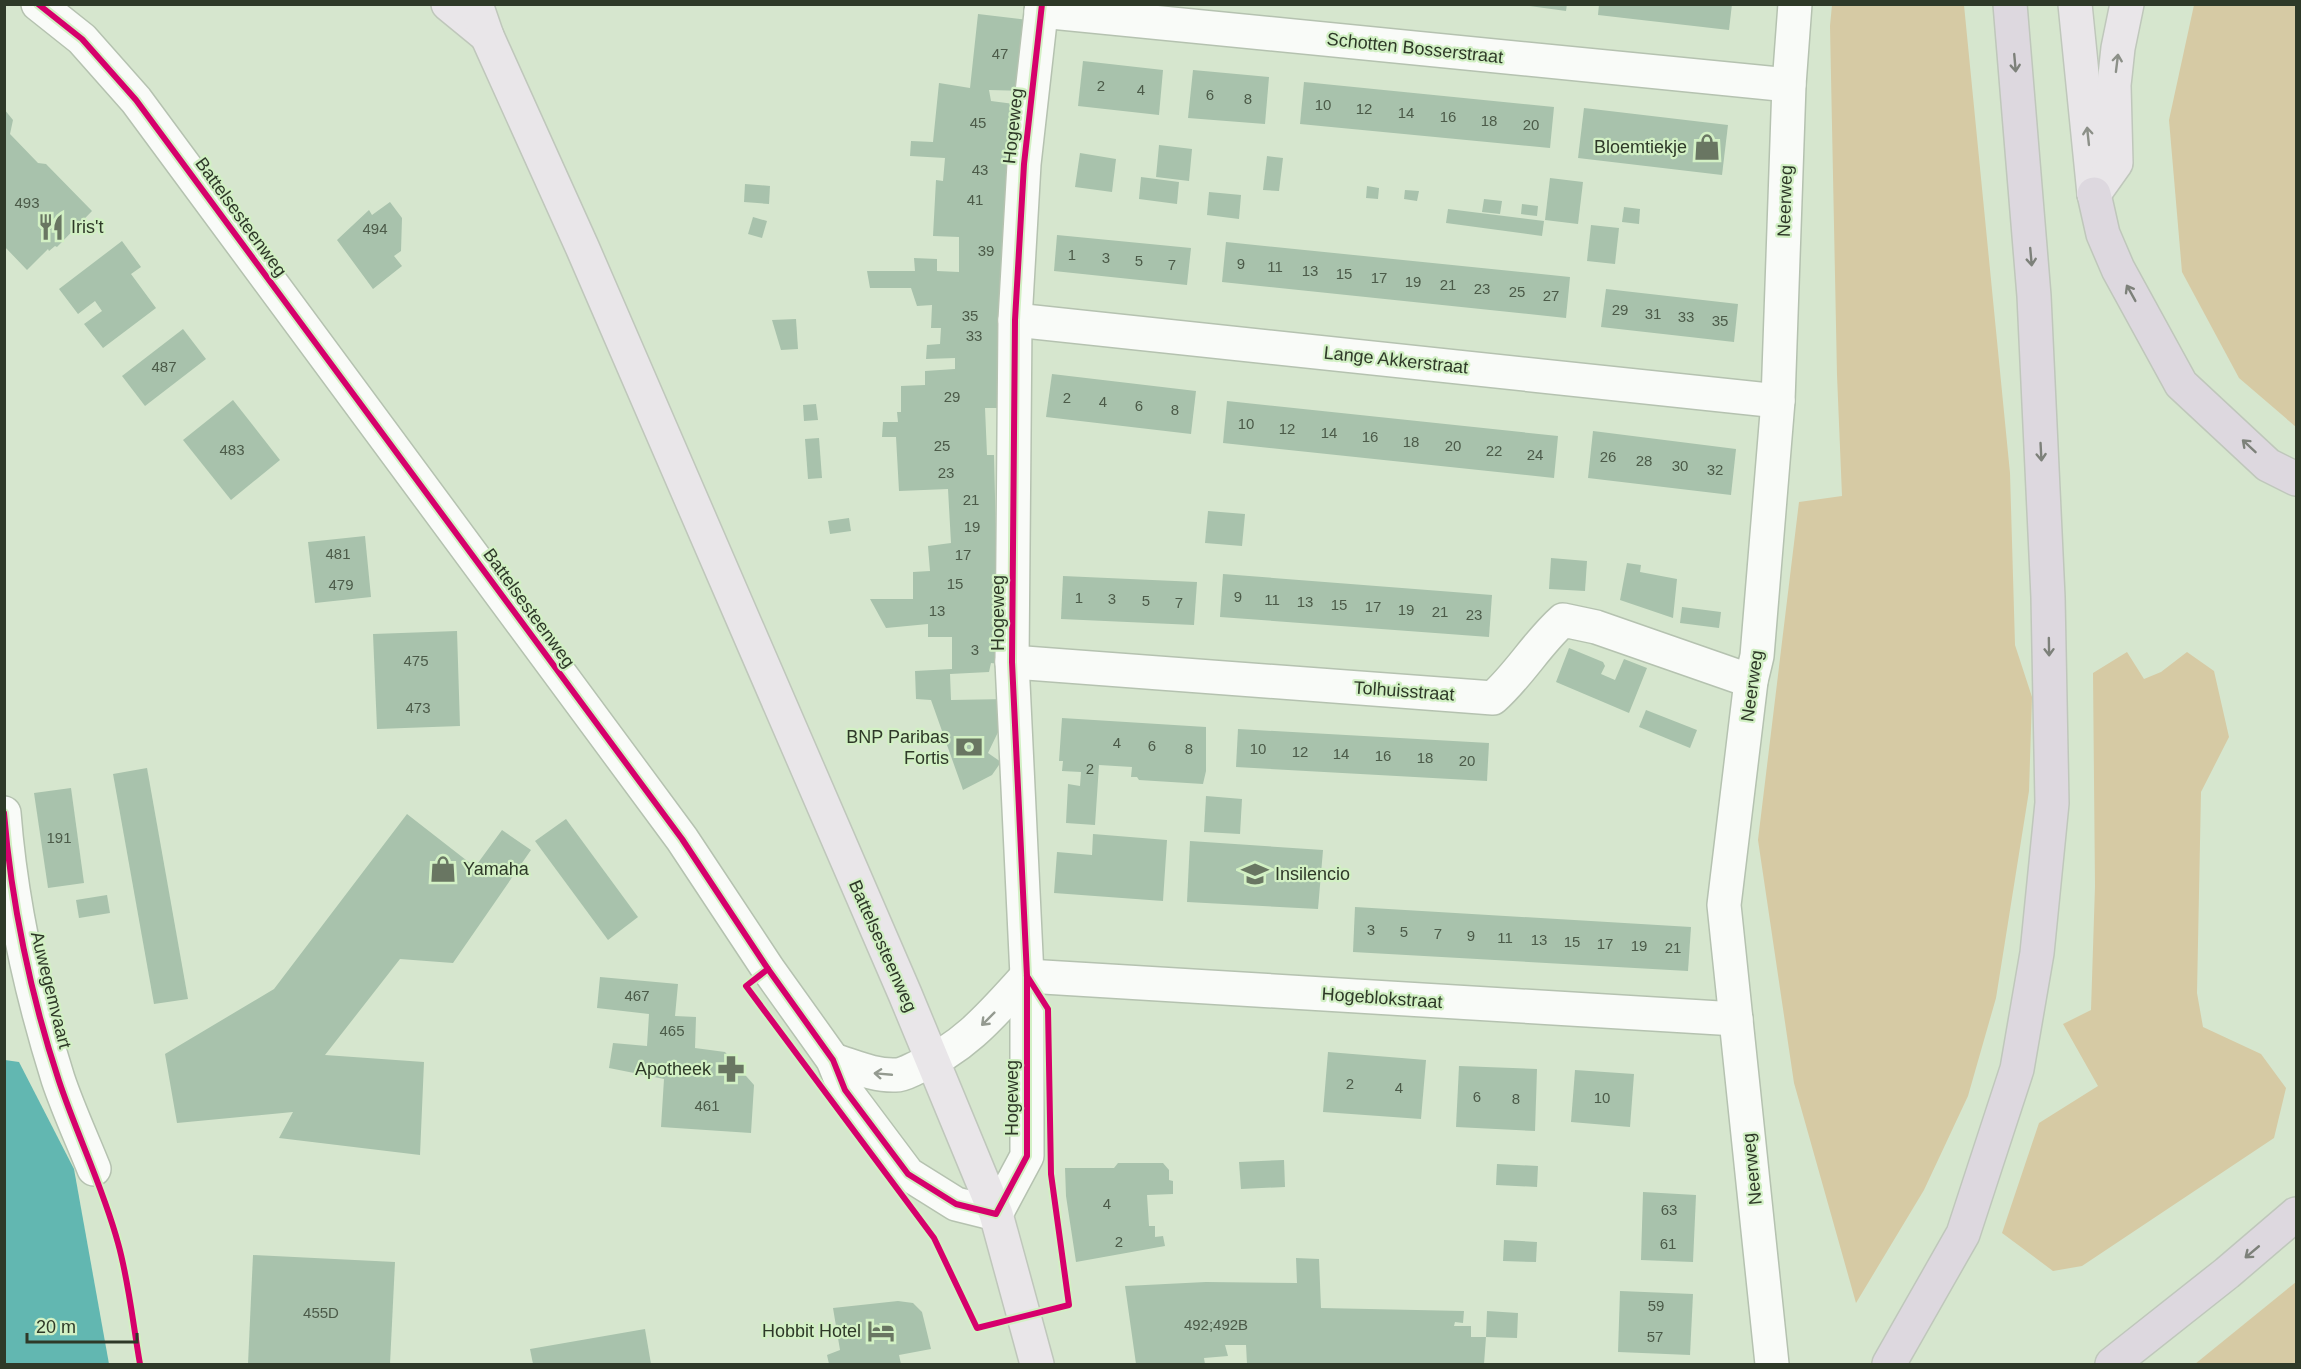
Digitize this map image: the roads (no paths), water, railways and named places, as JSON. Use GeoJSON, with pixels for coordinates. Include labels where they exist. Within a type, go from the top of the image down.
{"type":"FeatureCollection","features":[{"type":"Feature","properties":{"kind":"highway"},"geometry":{"type":"LineString","coordinates":[[1889,1365],[1964,1234],[2017,1069],[2037,953],[2052,803],[2048,597],[2034,296],[2010,4]]}},
{"type":"Feature","properties":{"kind":"highway"},"geometry":{"type":"LineString","coordinates":[[2094,194],[2103,234],[2118,269],[2181,384],[2268,465],[2296,479]]}},
{"type":"Feature","properties":{"kind":"highway"},"geometry":{"type":"LineString","coordinates":[[2112,1365],[2228,1273],[2296,1214]]}},
{"type":"Feature","properties":{"kind":"main road"},"geometry":{"type":"LineString","coordinates":[[448,4],[491,20]]}},
{"type":"Feature","properties":{"kind":"main road","name":"Battelsesteenweg"},"geometry":{"type":"LineString","coordinates":[[476,4],[491,20],[587,260],[905,994],[996,1214],[1037,1365]]}},
{"type":"Feature","properties":{"kind":"main road"},"geometry":{"type":"LineString","coordinates":[[2075,4],[2094,194]]}},
{"type":"Feature","properties":{"kind":"main road"},"geometry":{"type":"LineString","coordinates":[[2094,194],[2116,163],[2114,86],[2118,48],[2127,4]]}},
{"type":"Feature","properties":{"kind":"street","name":"Battelsesteenweg"},"geometry":{"type":"LineString","coordinates":[[38,4],[82,39],[136,100],[682,839],[768,969],[833,1060],[844,1090],[908,1174],[956,1204],[996,1214]]}},
{"type":"Feature","properties":{"kind":"street","name":"Neerweg"},"geometry":{"type":"LineString","coordinates":[[1772,1365],[1724,905],[1751,681],[1757,656],[1778,400],[1789,85],[1795,4]]}},
{"type":"Feature","properties":{"kind":"street","name":"Schotten Bosserstraat"},"geometry":{"type":"LineString","coordinates":[[1042,8],[1789,85]]}},
{"type":"Feature","properties":{"kind":"street","name":"Hogeweg"},"geometry":{"type":"LineString","coordinates":[[996,1214],[1027,1156],[1027,976],[1012,662],[1015,320],[1024,164],[1042,8]]}},
{"type":"Feature","properties":{"kind":"street","name":"Lange Akkerstraat"},"geometry":{"type":"LineString","coordinates":[[1015,320],[1778,400]]}},
{"type":"Feature","properties":{"kind":"street","name":"Tolhuisstraat"},"geometry":{"type":"LineString","coordinates":[[1012,662],[1493,698],[1511,681],[1539,643],[1563,620],[1596,627],[1751,681]]}},
{"type":"Feature","properties":{"kind":"street","name":"Auwegemvaart"},"geometry":{"type":"LineString","coordinates":[[4,813],[13,896],[37,1002],[59,1080],[94,1169]]}},
{"type":"Feature","properties":{"kind":"street"},"geometry":{"type":"LineString","coordinates":[[833,1060],[874,1074],[898,1075],[932,1061],[958,1045],[986,1021],[1027,976]]}},
{"type":"Feature","properties":{"kind":"street","name":"Hogeblokstraat"},"geometry":{"type":"LineString","coordinates":[[1027,976],[1736,1019]]}},
{"type":"Feature","properties":{"kind":"water"},"geometry":{"type":"Polygon","coordinates":[[[5,1060],[19,1062],[74,1169],[109,1364],[5,1364],[5,1060]]]}},
{"type":"Feature","properties":{"kind":"place","name":"Bloemtiekje"},"geometry":{"type":"Point","coordinates":[1707,147]}},
{"type":"Feature","properties":{"kind":"place","name":"Iris't"},"geometry":{"type":"Point","coordinates":[51,227]}},
{"type":"Feature","properties":{"kind":"place","name":"BNP Paribas Fortis"},"geometry":{"type":"Point","coordinates":[969,747]}},
{"type":"Feature","properties":{"kind":"place","name":"Yamaha"},"geometry":{"type":"Point","coordinates":[443,869]}},
{"type":"Feature","properties":{"kind":"place","name":"Insilencio"},"geometry":{"type":"Point","coordinates":[1255,874]}},
{"type":"Feature","properties":{"kind":"place","name":"Apotheek"},"geometry":{"type":"Point","coordinates":[731,1069]}},
{"type":"Feature","properties":{"kind":"place","name":"Hobbit Hotel"},"geometry":{"type":"Point","coordinates":[881,1331]}}]}
